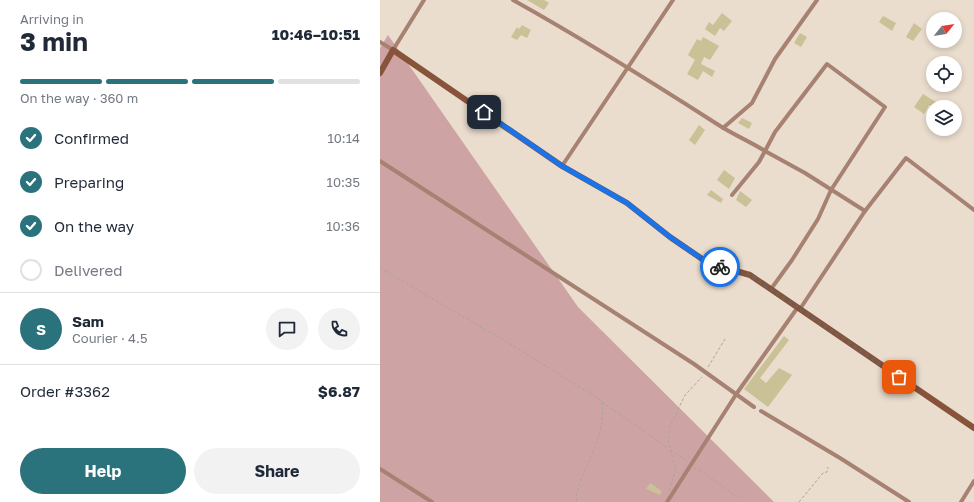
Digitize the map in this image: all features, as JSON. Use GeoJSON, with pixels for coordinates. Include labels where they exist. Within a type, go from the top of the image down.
{"type":"FeatureCollection","features":[{"type":"Feature","properties":{"kind":"street"},"geometry":{"type":"LineString","coordinates":[[380,73],[424,0]]}},
{"type":"Feature","properties":{"kind":"street"},"geometry":{"type":"LineString","coordinates":[[513,0],[723,128],[752,142],[864,211]]}},
{"type":"Feature","properties":{"kind":"street"},"geometry":{"type":"LineString","coordinates":[[562,166],[673,0]]}},
{"type":"Feature","properties":{"kind":"street"},"geometry":{"type":"LineString","coordinates":[[723,128],[752,103],[775,59],[817,0]]}},
{"type":"Feature","properties":{"kind":"street"},"geometry":{"type":"LineString","coordinates":[[380,42],[562,166],[627,203],[670,237],[708,263],[750,275],[974,428]]}},
{"type":"Feature","properties":{"kind":"street"},"geometry":{"type":"LineString","coordinates":[[732,195],[759,162],[775,132],[827,64],[885,107],[831,190],[818,219],[792,260],[771,289]]}},
{"type":"Feature","properties":{"kind":"street"},"geometry":{"type":"LineString","coordinates":[[667,502],[737,393],[799,308],[864,211],[906,158],[974,210]]}},
{"type":"Feature","properties":{"kind":"street"},"geometry":{"type":"LineString","coordinates":[[380,161],[705,372],[754,406]]}},
{"type":"Feature","properties":{"kind":"street"},"geometry":{"type":"LineString","coordinates":[[761,411],[865,473],[909,502]]}},
{"type":"Feature","properties":{"kind":"street"},"geometry":{"type":"LineString","coordinates":[[380,468],[432,502]]}},
{"type":"Feature","properties":{"kind":"street"},"geometry":{"type":"LineString","coordinates":[[961,502],[974,481]]}},
{"type":"Feature","properties":{"kind":"path"},"geometry":{"type":"LineString","coordinates":[[380,268],[512,345],[602,401],[691,464],[696,470],[703,472],[737,497]]}},
{"type":"Feature","properties":{"kind":"path"},"geometry":{"type":"LineString","coordinates":[[670,496],[669,488],[676,464],[668,440],[670,426],[685,395],[705,372],[725,339]]}},
{"type":"Feature","properties":{"kind":"path"},"geometry":{"type":"LineString","coordinates":[[577,502],[575,496],[590,460],[604,415],[602,401]]}},
{"type":"Feature","properties":{"kind":"path"},"geometry":{"type":"LineString","coordinates":[[799,502],[823,473],[826,472],[828,467]]}},
{"type":"Feature","properties":{"kind":"shaded area"},"geometry":{"type":"Polygon","coordinates":[[[388,35],[578,307],[774,502],[380,502],[380,48],[388,35]]]}},
{"type":"Feature","properties":{"kind":"building"},"geometry":{"type":"Polygon","coordinates":[[[527,0],[544,0],[549,3],[544,10],[527,0]]]}},
{"type":"Feature","properties":{"kind":"building"},"geometry":{"type":"Polygon","coordinates":[[[722,13],[732,21],[724,31],[720,28],[715,36],[705,29],[709,22],[713,25],[722,13]]]}},
{"type":"Feature","properties":{"kind":"building"},"geometry":{"type":"Polygon","coordinates":[[[883,16],[896,23],[892,31],[879,22],[883,16]]]}},
{"type":"Feature","properties":{"kind":"building"},"geometry":{"type":"Polygon","coordinates":[[[914,23],[922,29],[913,41],[906,37],[914,23]]]}},
{"type":"Feature","properties":{"kind":"building"},"geometry":{"type":"Polygon","coordinates":[[[522,25],[531,30],[527,38],[521,35],[517,40],[511,37],[517,27],[519,29],[522,25]]]}},
{"type":"Feature","properties":{"kind":"building"},"geometry":{"type":"Polygon","coordinates":[[[800,33],[807,37],[801,47],[794,43],[800,33]]]}},
{"type":"Feature","properties":{"kind":"building"},"geometry":{"type":"Polygon","coordinates":[[[703,37],[719,46],[710,60],[704,57],[701,64],[715,71],[712,77],[703,71],[698,80],[687,74],[695,60],[688,55],[697,39],[701,41],[703,37]]]}},
{"type":"Feature","properties":{"kind":"building"},"geometry":{"type":"Polygon","coordinates":[[[923,94],[933,100],[926,100],[926,110],[924,114],[914,107],[923,94]]]}},
{"type":"Feature","properties":{"kind":"building"},"geometry":{"type":"Polygon","coordinates":[[[742,118],[752,123],[749,129],[738,123],[742,118]]]}},
{"type":"Feature","properties":{"kind":"building"},"geometry":{"type":"Polygon","coordinates":[[[699,125],[705,130],[695,145],[689,140],[699,125]]]}},
{"type":"Feature","properties":{"kind":"building"},"geometry":{"type":"Polygon","coordinates":[[[724,170],[735,178],[729,189],[717,180],[724,170]]]}},
{"type":"Feature","properties":{"kind":"building"},"geometry":{"type":"Polygon","coordinates":[[[711,190],[723,199],[721,203],[707,195],[711,190]]]}},
{"type":"Feature","properties":{"kind":"building"},"geometry":{"type":"Polygon","coordinates":[[[740,191],[752,200],[746,207],[736,200],[740,191]]]}},
{"type":"Feature","properties":{"kind":"building"},"geometry":{"type":"Polygon","coordinates":[[[784,336],[789,340],[760,378],[766,383],[779,368],[792,375],[768,407],[744,389],[784,336]]]}},
{"type":"Feature","properties":{"kind":"building"},"geometry":{"type":"Polygon","coordinates":[[[650,483],[662,491],[660,495],[646,489],[650,483]]]}},
{"type":"Feature","properties":{"kind":"way so far"},"geometry":{"type":"LineString","coordinates":[[720,267],[750,275],[899,377]]}},
{"type":"Feature","properties":{"kind":"route"},"geometry":{"type":"LineString","coordinates":[[484,112],[562,166],[627,203],[670,237],[708,263],[720,267]]}}]}
